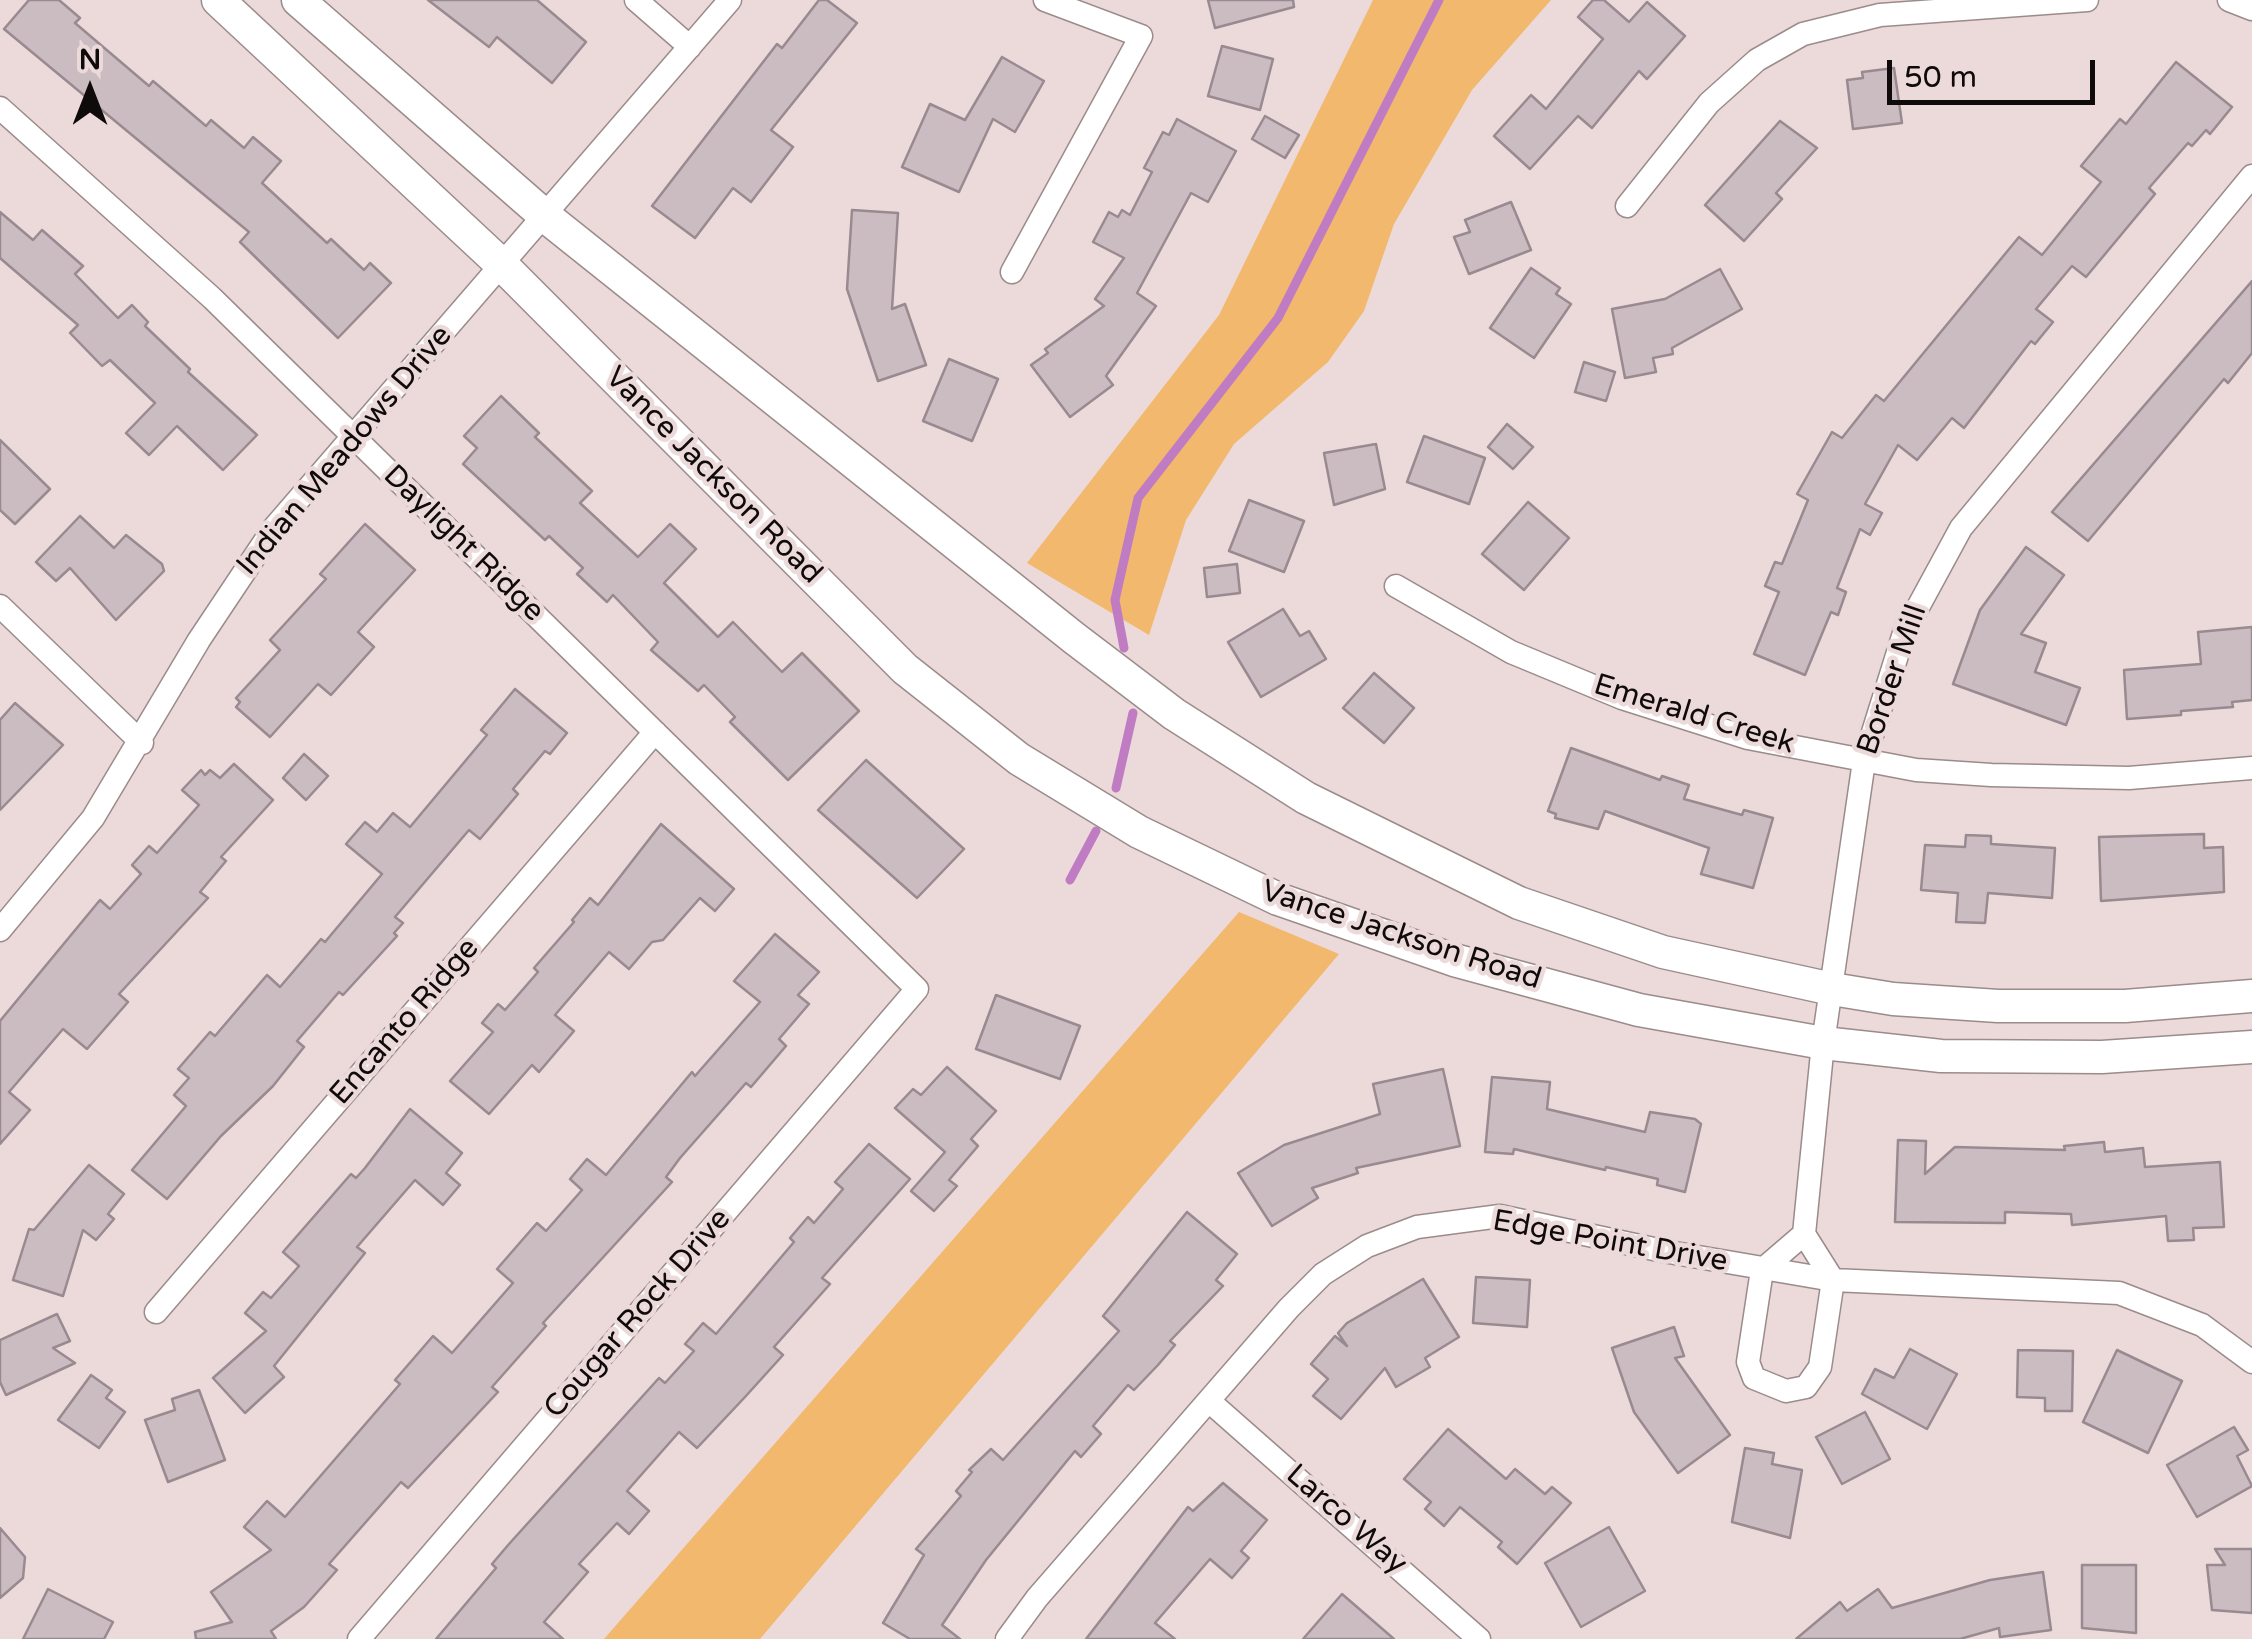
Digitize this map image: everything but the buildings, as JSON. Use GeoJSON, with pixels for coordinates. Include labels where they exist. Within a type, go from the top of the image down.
{"type":"FeatureCollection","features":[{"type":"Feature","properties":{"kind":"main road","name":"Vance Jackson Road"},"geometry":{"type":"LineString","coordinates":[[218,0],[502,265],[905,669],[1019,758],[1139,832],[1278,900],[1454,960],[1640,1010],[1823,1043],[2008,1059],[2252,1047]]}},
{"type":"Feature","properties":{"kind":"main road"},"geometry":{"type":"LineString","coordinates":[[298,0],[544,216],[1174,714],[1306,798],[1519,903],[1663,952],[1832,989],[1893,999],[1998,1006],[2125,1006],[2252,996]]}},
{"type":"Feature","properties":{"kind":"street"},"geometry":{"type":"LineString","coordinates":[[636,0],[690,46]]}},
{"type":"Feature","properties":{"kind":"street","name":"Indian Meadows Drive"},"geometry":{"type":"LineString","coordinates":[[0,930],[93,818],[142,744],[199,640],[250,562],[730,0]]}},
{"type":"Feature","properties":{"kind":"street"},"geometry":{"type":"LineString","coordinates":[[1012,272],[1141,36],[1045,0]]}},
{"type":"Feature","properties":{"kind":"street"},"geometry":{"type":"LineString","coordinates":[[1627,206],[1708,103],[1757,60],[1803,34],[1880,15],[2087,0]]}},
{"type":"Feature","properties":{"kind":"street"},"geometry":{"type":"LineString","coordinates":[[2230,0],[2252,10]]}},
{"type":"Feature","properties":{"kind":"street","name":"Daylight Ridge"},"geometry":{"type":"LineString","coordinates":[[0,108],[212,298],[917,989]]}},
{"type":"Feature","properties":{"kind":"street","name":"Border Mill"},"geometry":{"type":"LineString","coordinates":[[1804,1234],[1823,1043],[1864,761],[1904,633],[1961,528],[2252,176]]}},
{"type":"Feature","properties":{"kind":"street","name":"Emerald Creek"},"geometry":{"type":"LineString","coordinates":[[1396,586],[1511,652],[1622,698],[1748,738],[1864,761],[1991,775],[2109,778],[2252,768]]}},
{"type":"Feature","properties":{"kind":"street"},"geometry":{"type":"LineString","coordinates":[[0,606],[142,744]]}},
{"type":"Feature","properties":{"kind":"street","name":"Encanto Ridge"},"geometry":{"type":"LineString","coordinates":[[156,1312],[655,732]]}},
{"type":"Feature","properties":{"kind":"street","name":"Cougar Rock Drive"},"geometry":{"type":"LineString","coordinates":[[359,1639],[917,989]]}},
{"type":"Feature","properties":{"kind":"street","name":"Edge Point Drive"},"geometry":{"type":"LineString","coordinates":[[1007,1639],[1037,1598],[1323,1274],[1368,1246],[1417,1227],[1500,1216],[1762,1270],[1833,1280],[2118,1293],[2202,1325],[2252,1362]]}},
{"type":"Feature","properties":{"kind":"street"},"geometry":{"type":"LineString","coordinates":[[1804,1234],[1833,1280],[1820,1368],[1806,1387],[1786,1392],[1754,1378],[1748,1362],[1762,1270],[1804,1234]]}},
{"type":"Feature","properties":{"kind":"street","name":"Larco Way"},"geometry":{"type":"LineString","coordinates":[[1209,1400],[1479,1639]]}},
{"type":"Feature","properties":{"kind":"shaded area"},"geometry":{"type":"Polygon","coordinates":[[[1373,0],[1551,0],[1472,90],[1394,224],[1364,311],[1328,362],[1234,444],[1186,520],[1149,635],[1027,563],[1219,315],[1373,0]]]}},
{"type":"Feature","properties":{"kind":"shaded area"},"geometry":{"type":"Polygon","coordinates":[[[1239,912],[1339,954],[760,1639],[604,1639],[1239,912]]]}},
{"type":"Feature","properties":{"kind":"waterway"},"geometry":{"type":"LineString","coordinates":[[1124,648],[1115,600],[1138,498],[1278,318],[1439,0]]}},
{"type":"Feature","properties":{"kind":"waterway"},"geometry":{"type":"LineString","coordinates":[[1116,788],[1133,713]]}},
{"type":"Feature","properties":{"kind":"waterway"},"geometry":{"type":"LineString","coordinates":[[1070,880],[1096,831]]}}]}
